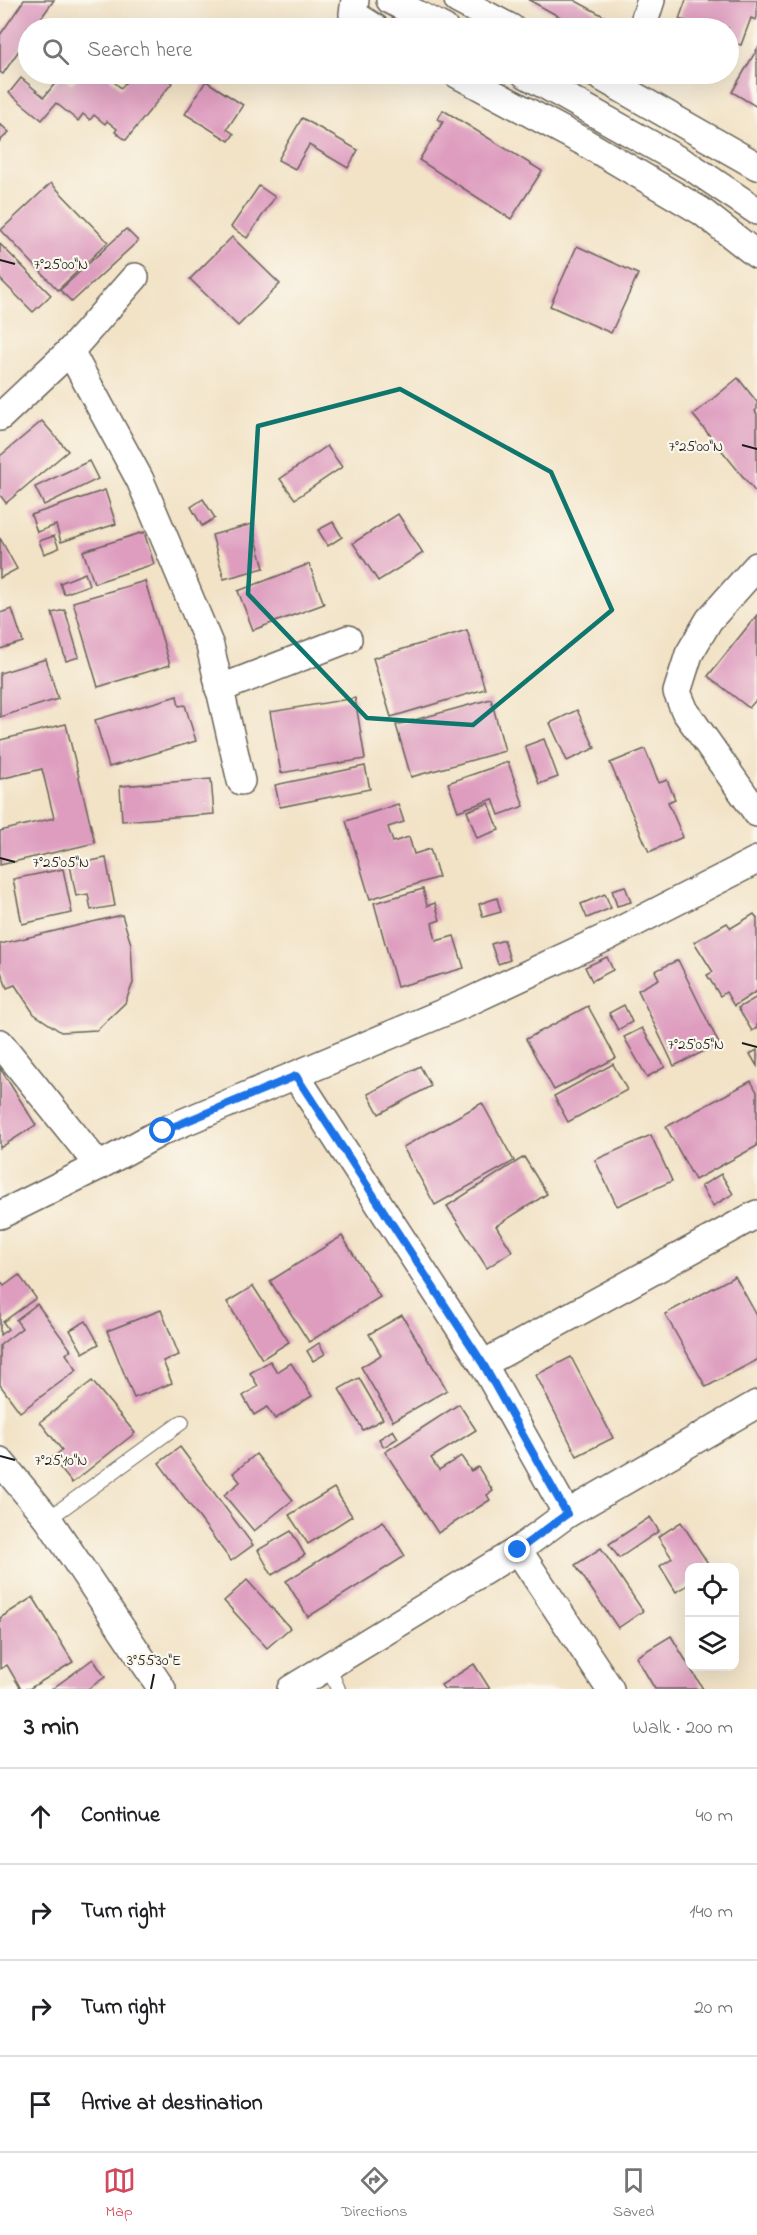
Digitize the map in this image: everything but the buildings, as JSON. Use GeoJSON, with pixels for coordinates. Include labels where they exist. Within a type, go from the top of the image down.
{"type":"FeatureCollection","features":[{"type":"Feature","properties":{"kind":"street"},"geometry":{"type":"LineString","coordinates":[[355,0],[353,14],[359,18]]}},
{"type":"Feature","properties":{"kind":"street"},"geometry":{"type":"LineString","coordinates":[[390,0],[425,18]]}},
{"type":"Feature","properties":{"kind":"street"},"geometry":{"type":"LineString","coordinates":[[458,0],[492,18]]}},
{"type":"Feature","properties":{"kind":"street"},"geometry":{"type":"LineString","coordinates":[[645,18],[651,0]]}},
{"type":"Feature","properties":{"kind":"street"},"geometry":{"type":"LineString","coordinates":[[476,84],[584,142],[701,211],[757,255]]}},
{"type":"Feature","properties":{"kind":"street"},"geometry":{"type":"LineString","coordinates":[[543,84],[693,168],[757,211]]}},
{"type":"Feature","properties":{"kind":"street"},"geometry":{"type":"LineString","coordinates":[[630,84],[757,166]]}},
{"type":"Feature","properties":{"kind":"street"},"geometry":{"type":"LineString","coordinates":[[0,417],[70,351],[135,277]]}},
{"type":"Feature","properties":{"kind":"street"},"geometry":{"type":"LineString","coordinates":[[70,351],[140,480],[210,646],[241,781]]}},
{"type":"Feature","properties":{"kind":"street"},"geometry":{"type":"LineString","coordinates":[[757,566],[709,620],[689,654],[677,692],[685,711],[757,813]]}},
{"type":"Feature","properties":{"kind":"street"},"geometry":{"type":"LineString","coordinates":[[219,689],[348,639]]}},
{"type":"Feature","properties":{"kind":"street"},"geometry":{"type":"LineString","coordinates":[[0,1215],[163,1131],[466,1004],[609,936],[757,860]]}},
{"type":"Feature","properties":{"kind":"street"},"geometry":{"type":"LineString","coordinates":[[0,1043],[99,1166]]}},
{"type":"Feature","properties":{"kind":"street"},"geometry":{"type":"LineString","coordinates":[[296,1076],[483,1364],[567,1514]]}},
{"type":"Feature","properties":{"kind":"street"},"geometry":{"type":"LineString","coordinates":[[483,1364],[757,1214]]}},
{"type":"Feature","properties":{"kind":"street"},"geometry":{"type":"LineString","coordinates":[[291,1689],[333,1678],[567,1514],[754,1412]]}},
{"type":"Feature","properties":{"kind":"street"},"geometry":{"type":"LineString","coordinates":[[0,1461],[48,1519],[162,1689]]}},
{"type":"Feature","properties":{"kind":"street"},"geometry":{"type":"LineString","coordinates":[[518,1550],[610,1689]]}},
{"type":"Feature","properties":{"kind":"lane"},"geometry":{"type":"LineString","coordinates":[[48,1519],[182,1422]]}},
{"type":"Feature","properties":{"kind":"highlighted area"},"geometry":{"type":"Polygon","coordinates":[[[400,389],[551,472],[612,610],[473,725],[367,718],[248,594],[258,426],[400,389]]]}},
{"type":"Feature","properties":{"kind":"route"},"geometry":{"type":"LineString","coordinates":[[163,1131],[296,1076],[483,1364],[567,1514],[518,1550]]}}]}
